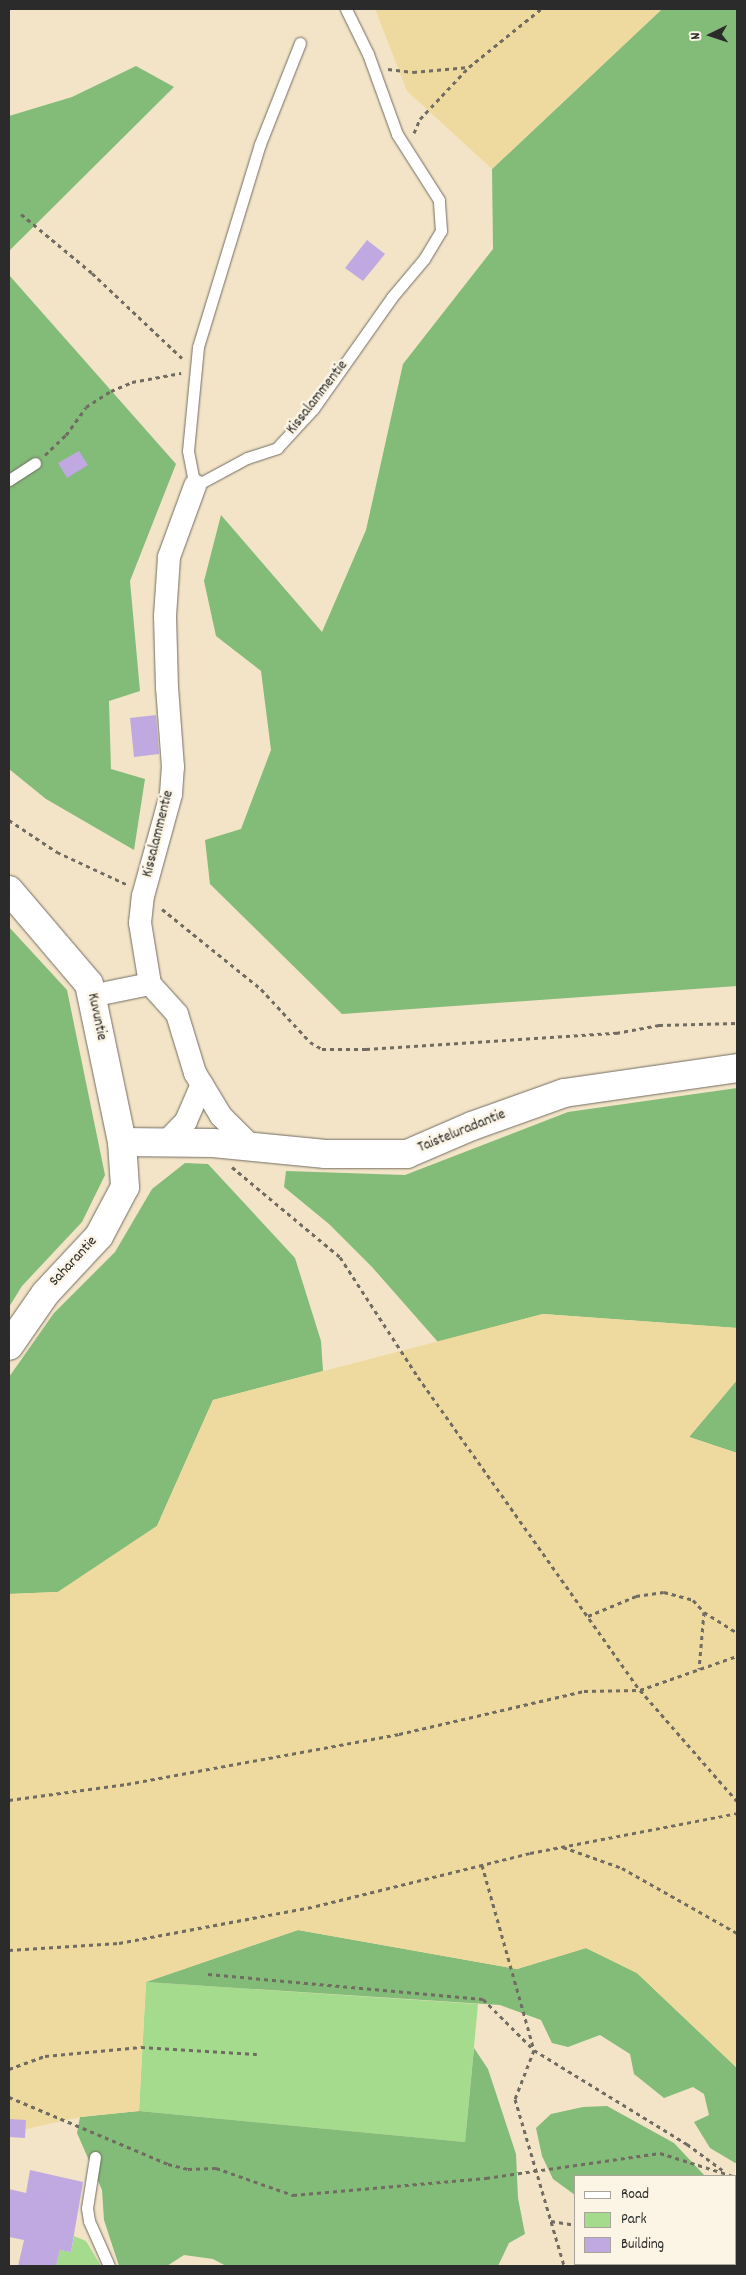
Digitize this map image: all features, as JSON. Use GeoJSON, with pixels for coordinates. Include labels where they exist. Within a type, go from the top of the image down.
{"type":"FeatureCollection","features":[{"type":"Feature","properties":{"kind":"street","name":"Kissalammentie"},"geometry":{"type":"LineString","coordinates":[[150,984],[140,923],[143,896],[171,794],[173,767],[166,679],[169,557],[195,486]]}},
{"type":"Feature","properties":{"kind":"street","name":"Kuvuntie"},"geometry":{"type":"LineString","coordinates":[[9,890],[89,984],[122,1142]]}},
{"type":"Feature","properties":{"kind":"street"},"geometry":{"type":"LineString","coordinates":[[91,996],[150,984],[177,1014],[202,1084],[220,1116],[252,1147]]}},
{"type":"Feature","properties":{"kind":"street","name":"Taisteluradantie"},"geometry":{"type":"LineString","coordinates":[[122,1142],[213,1143],[325,1154],[407,1154],[472,1126],[564,1093],[737,1068]]}},
{"type":"Feature","properties":{"kind":"street"},"geometry":{"type":"LineString","coordinates":[[166,1142],[186,1121],[202,1084]]}},
{"type":"Feature","properties":{"kind":"street","name":"Saharantie"},"geometry":{"type":"LineString","coordinates":[[9,1346],[45,1294],[100,1236],[125,1186],[122,1142]]}},
{"type":"Feature","properties":{"kind":"lane","name":"Kissalammentie"},"geometry":{"type":"LineString","coordinates":[[195,486],[247,458],[277,448],[313,409],[392,297],[424,259],[441,231],[439,200],[397,134],[373,68],[346,9]]}},
{"type":"Feature","properties":{"kind":"lane"},"geometry":{"type":"LineString","coordinates":[[195,486],[188,451],[198,347],[260,144],[300,43]]}},
{"type":"Feature","properties":{"kind":"lane"},"geometry":{"type":"LineString","coordinates":[[9,480],[34,463]]}},
{"type":"Feature","properties":{"kind":"lane"},"geometry":{"type":"LineString","coordinates":[[95,2157],[88,2214],[109,2266]]}},
{"type":"Feature","properties":{"kind":"path"},"geometry":{"type":"LineString","coordinates":[[407,151],[420,119],[469,66],[541,9]]}},
{"type":"Feature","properties":{"kind":"path"},"geometry":{"type":"LineString","coordinates":[[373,68],[413,72],[469,66]]}},
{"type":"Feature","properties":{"kind":"path"},"geometry":{"type":"LineString","coordinates":[[21,214],[92,273],[195,370]]}},
{"type":"Feature","properties":{"kind":"path"},"geometry":{"type":"LineString","coordinates":[[34,463],[66,435],[86,407],[110,391],[132,382],[195,370]]}},
{"type":"Feature","properties":{"kind":"path"},"geometry":{"type":"LineString","coordinates":[[9,820],[57,852],[116,878],[143,896],[261,989],[310,1042],[322,1048],[366,1049],[616,1033],[658,1025],[737,1023]]}},
{"type":"Feature","properties":{"kind":"path"},"geometry":{"type":"LineString","coordinates":[[213,1143],[237,1173],[340,1257],[418,1377],[640,1690],[737,1801]]}},
{"type":"Feature","properties":{"kind":"path"},"geometry":{"type":"LineString","coordinates":[[588,1616],[636,1596],[664,1592],[693,1600],[704,1612],[737,1633]]}},
{"type":"Feature","properties":{"kind":"path"},"geometry":{"type":"LineString","coordinates":[[699,1669],[704,1612]]}},
{"type":"Feature","properties":{"kind":"path"},"geometry":{"type":"LineString","coordinates":[[9,1800],[127,1784],[399,1734],[584,1690],[640,1690],[737,1656]]}},
{"type":"Feature","properties":{"kind":"path"},"geometry":{"type":"LineString","coordinates":[[9,1950],[119,1943],[316,1906],[562,1847],[737,1813]]}},
{"type":"Feature","properties":{"kind":"path"},"geometry":{"type":"LineString","coordinates":[[562,1847],[622,1868],[737,1933]]}},
{"type":"Feature","properties":{"kind":"path"},"geometry":{"type":"LineString","coordinates":[[482,1865],[534,2050],[515,2099],[564,2266]]}},
{"type":"Feature","properties":{"kind":"path"},"geometry":{"type":"LineString","coordinates":[[208,1974],[484,1999],[534,2050],[687,2144],[728,2174]]}},
{"type":"Feature","properties":{"kind":"path"},"geometry":{"type":"LineString","coordinates":[[9,2069],[45,2056],[140,2047],[257,2054]]}},
{"type":"Feature","properties":{"kind":"path"},"geometry":{"type":"LineString","coordinates":[[9,2097],[160,2162],[188,2169],[216,2168],[293,2195],[536,2171],[660,2154],[728,2174]]}},
{"type":"Feature","properties":{"kind":"path"},"geometry":{"type":"LineString","coordinates":[[551,2221],[574,2224]]}},
{"type":"Feature","properties":{"kind":"green space"},"geometry":{"type":"Polygon","coordinates":[[[662,9],[737,9],[737,986],[342,1014],[210,884],[205,840],[241,829],[271,750],[261,671],[216,636],[204,581],[221,515],[322,632],[366,530],[403,364],[493,249],[492,169],[662,9]]]}},
{"type":"Feature","properties":{"kind":"green space"},"geometry":{"type":"Polygon","coordinates":[[[136,66],[174,87],[9,251],[9,116],[72,97],[136,66]]]}},
{"type":"Feature","properties":{"kind":"green space"},"geometry":{"type":"Polygon","coordinates":[[[9,275],[176,464],[130,581],[140,691],[109,701],[111,769],[145,779],[134,850],[46,799],[9,769],[9,275]]]}},
{"type":"Feature","properties":{"kind":"green space"},"geometry":{"type":"Polygon","coordinates":[[[9,927],[67,990],[105,1175],[82,1222],[22,1286],[9,1307],[9,927]]]}},
{"type":"Feature","properties":{"kind":"green space"},"geometry":{"type":"Polygon","coordinates":[[[737,1088],[737,1328],[543,1314],[438,1342],[372,1267],[329,1224],[284,1187],[286,1171],[405,1175],[568,1112],[737,1088]]]}},
{"type":"Feature","properties":{"kind":"green space"},"geometry":{"type":"Polygon","coordinates":[[[185,1163],[208,1164],[295,1258],[321,1341],[323,1371],[213,1400],[157,1526],[58,1592],[9,1594],[9,1377],[54,1313],[115,1252],[152,1189],[185,1163]]]}},
{"type":"Feature","properties":{"kind":"green space"},"geometry":{"type":"Polygon","coordinates":[[[737,1380],[737,1453],[689,1437],[737,1380]]]}},
{"type":"Feature","properties":{"kind":"green space"},"geometry":{"type":"Polygon","coordinates":[[[298,1930],[517,1969],[586,1948],[637,1973],[737,2068],[737,2164],[710,2148],[694,2122],[709,2115],[704,2094],[693,2087],[664,2098],[634,2074],[630,2054],[600,2035],[568,2047],[552,2043],[541,2020],[500,2005],[146,1982],[298,1930]]]}},
{"type":"Feature","properties":{"kind":"green space"},"geometry":{"type":"Polygon","coordinates":[[[146,1982],[478,2004],[465,2142],[139,2111],[146,1982]]]}},
{"type":"Feature","properties":{"kind":"green space"},"geometry":{"type":"Polygon","coordinates":[[[474,2048],[488,2069],[516,2154],[518,2198],[525,2234],[509,2243],[498,2266],[226,2266],[213,2259],[184,2255],[167,2266],[119,2266],[104,2220],[102,2190],[77,2133],[80,2117],[139,2111],[465,2142],[474,2048]]]}},
{"type":"Feature","properties":{"kind":"green space"},"geometry":{"type":"Polygon","coordinates":[[[607,2106],[674,2143],[704,2175],[574,2175],[574,2194],[553,2179],[542,2156],[536,2128],[551,2114],[583,2107],[607,2106]]]}},
{"type":"Feature","properties":{"kind":"green space"},"geometry":{"type":"Polygon","coordinates":[[[736,2228],[737,2266],[650,2265],[736,2265],[736,2228]]]}},
{"type":"Feature","properties":{"kind":"green space"},"geometry":{"type":"Polygon","coordinates":[[[74,2236],[86,2241],[101,2266],[56,2266],[60,2250],[71,2252],[74,2236]]]}},
{"type":"Feature","properties":{"kind":"sand"},"geometry":{"type":"Polygon","coordinates":[[[375,9],[662,9],[492,169],[407,91],[375,9]]]}},
{"type":"Feature","properties":{"kind":"sand"},"geometry":{"type":"Polygon","coordinates":[[[543,1314],[737,1328],[737,1380],[689,1437],[737,1453],[737,2068],[637,1973],[586,1948],[517,1969],[298,1930],[146,1982],[139,2111],[80,2117],[9,2133],[9,1594],[58,1592],[157,1526],[213,1400],[543,1314]]]}},
{"type":"Feature","properties":{"kind":"building"},"geometry":{"type":"Polygon","coordinates":[[[367,240],[385,254],[363,281],[345,268],[367,240]]]}},
{"type":"Feature","properties":{"kind":"building"},"geometry":{"type":"Polygon","coordinates":[[[79,451],[88,465],[67,478],[58,463],[79,451]]]}},
{"type":"Feature","properties":{"kind":"building"},"geometry":{"type":"Polygon","coordinates":[[[156,715],[159,754],[134,757],[130,718],[156,715]]]}},
{"type":"Feature","properties":{"kind":"building"},"geometry":{"type":"Polygon","coordinates":[[[9,2119],[26,2120],[25,2138],[9,2137],[9,2119]]]}},
{"type":"Feature","properties":{"kind":"building"},"geometry":{"type":"Polygon","coordinates":[[[30,2170],[83,2182],[71,2252],[60,2250],[56,2266],[18,2266],[24,2240],[9,2237],[9,2189],[26,2193],[30,2170]]]}}]}
